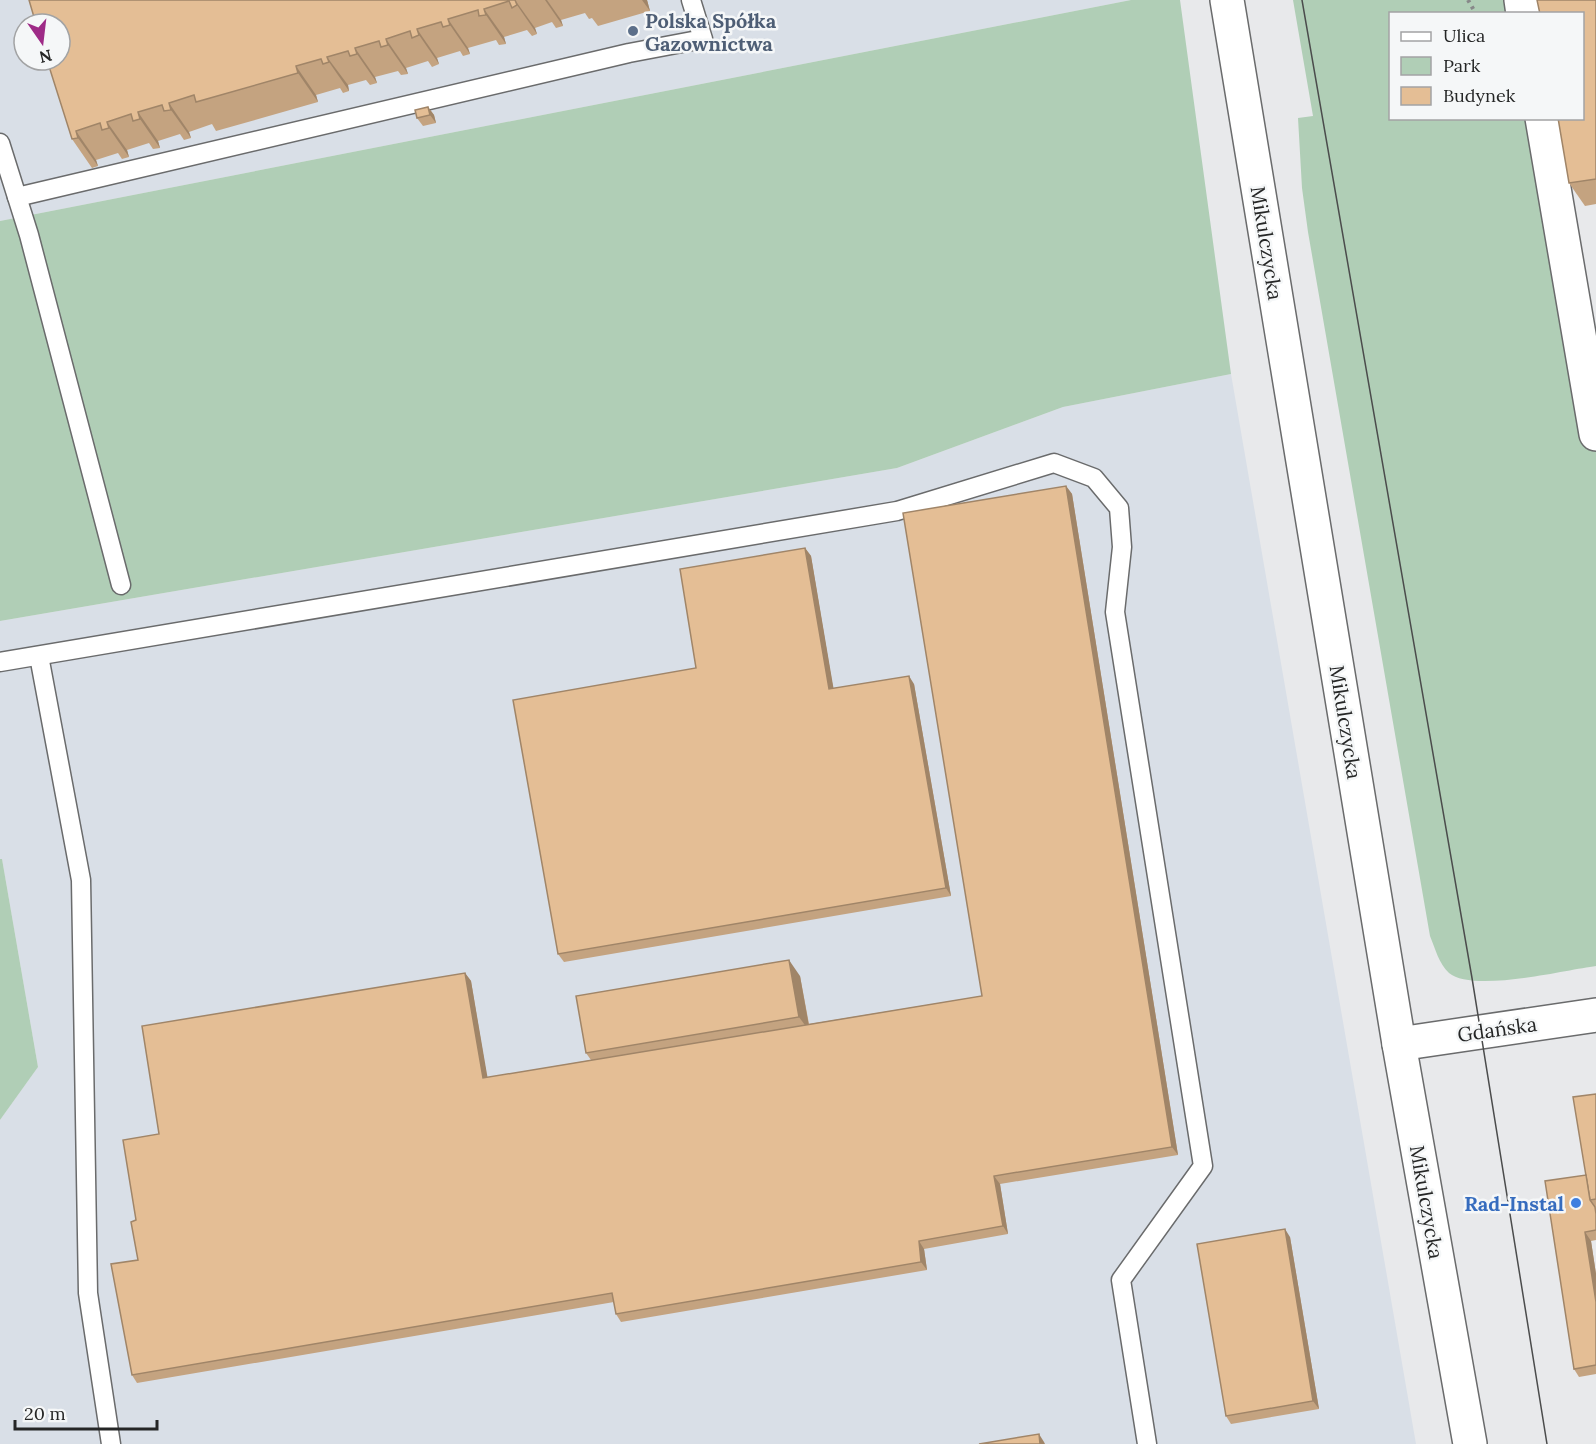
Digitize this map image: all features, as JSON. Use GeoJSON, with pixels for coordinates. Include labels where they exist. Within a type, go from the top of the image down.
{"type":"FeatureCollection","features":[{"type":"Feature","properties":{"kind":"main road","name":"Mikulczycka"},"geometry":{"type":"LineString","coordinates":[[1227,0],[1399,1044],[1470,1444]]}},
{"type":"Feature","properties":{"kind":"main road"},"geometry":{"type":"LineString","coordinates":[[1542,120],[1596,434]]}},
{"type":"Feature","properties":{"kind":"main road","name":"Gdańska"},"geometry":{"type":"LineString","coordinates":[[1399,1044],[1596,1015]]}},
{"type":"Feature","properties":{"kind":"lane"},"geometry":{"type":"LineString","coordinates":[[17,197],[629,54],[703,39],[691,0]]}},
{"type":"Feature","properties":{"kind":"lane"},"geometry":{"type":"LineString","coordinates":[[0,143],[29,235],[121,585]]}},
{"type":"Feature","properties":{"kind":"lane"},"geometry":{"type":"LineString","coordinates":[[0,662],[897,511],[1054,463],[1094,478],[1119,508],[1122,547],[1115,612],[1203,1166],[1121,1280],[1147,1444]]}},
{"type":"Feature","properties":{"kind":"lane"},"geometry":{"type":"LineString","coordinates":[[39,656],[81,880],[88,1293],[111,1444]]}},
{"type":"Feature","properties":{"kind":"shaded area"},"geometry":{"type":"Polygon","coordinates":[[[0,0],[1131,0],[0,221],[0,0]]]}},
{"type":"Feature","properties":{"kind":"shaded area"},"geometry":{"type":"Polygon","coordinates":[[[1231,374],[1416,1444],[0,1444],[0,1120],[38,1067],[2,859],[0,859],[0,621],[897,468],[1063,407],[1231,374]]]}},
{"type":"Feature","properties":{"kind":"green space"},"geometry":{"type":"Polygon","coordinates":[[[1131,0],[1180,0],[1231,374],[1063,407],[897,468],[0,621],[0,221],[1131,0]]]}},
{"type":"Feature","properties":{"kind":"green space"},"geometry":{"type":"Polygon","coordinates":[[[1293,0],[1518,0],[1521,12],[1389,12],[1389,120],[1539,120],[1596,452],[1596,966],[1498,981],[1461,979],[1449,973],[1443,965],[1430,936],[1308,232],[1302,188],[1298,118],[1313,116],[1293,0]]]}},
{"type":"Feature","properties":{"kind":"green space"},"geometry":{"type":"Polygon","coordinates":[[[0,859],[2,859],[38,1067],[0,1120],[0,859]]]}},
{"type":"Feature","properties":{"kind":"building"},"geometry":{"type":"Polygon","coordinates":[[[29,0],[515,0],[517,5],[512,8],[509,1],[484,9],[486,15],[479,16],[478,10],[448,19],[450,25],[443,27],[441,22],[417,29],[419,35],[412,38],[410,31],[386,39],[388,45],[381,47],[379,41],[355,48],[357,54],[350,56],[348,51],[327,57],[329,62],[323,64],[321,59],[296,66],[298,73],[196,102],[194,95],[169,103],[171,110],[164,111],[162,105],[138,112],[140,119],[133,121],[131,114],[107,122],[109,128],[102,130],[100,123],[76,131],[78,138],[72,139],[51,72],[72,72],[72,12],[32,12],[29,0]]]}},
{"type":"Feature","properties":{"kind":"building"},"geometry":{"type":"Polygon","coordinates":[[[1537,0],[1596,0],[1596,179],[1569,183],[1558,120],[1584,120],[1584,12],[1540,12],[1537,0]]]}},
{"type":"Feature","properties":{"kind":"building"},"geometry":{"type":"Polygon","coordinates":[[[428,107],[430,115],[417,118],[415,110],[428,107]]]}},
{"type":"Feature","properties":{"kind":"building"},"geometry":{"type":"Polygon","coordinates":[[[1066,486],[1172,1147],[994,1176],[1003,1226],[919,1241],[921,1262],[616,1314],[612,1293],[132,1375],[111,1264],[138,1260],[131,1222],[136,1220],[123,1140],[159,1134],[142,1026],[465,973],[483,1078],[982,996],[903,513],[1066,486]]]}},
{"type":"Feature","properties":{"kind":"building"},"geometry":{"type":"Polygon","coordinates":[[[805,548],[829,689],[909,676],[946,888],[558,954],[513,700],[696,668],[680,569],[805,548]]]}},
{"type":"Feature","properties":{"kind":"building"},"geometry":{"type":"Polygon","coordinates":[[[789,960],[799,1017],[586,1053],[576,996],[789,960]]]}},
{"type":"Feature","properties":{"kind":"building"},"geometry":{"type":"Polygon","coordinates":[[[1596,1094],[1596,1199],[1590,1200],[1573,1097],[1596,1094]]]}},
{"type":"Feature","properties":{"kind":"building"},"geometry":{"type":"Polygon","coordinates":[[[1586,1175],[1590,1200],[1595,1207],[1596,1214],[1596,1230],[1585,1232],[1596,1302],[1596,1365],[1574,1369],[1545,1181],[1586,1175]]]}},
{"type":"Feature","properties":{"kind":"building"},"geometry":{"type":"Polygon","coordinates":[[[1285,1229],[1313,1401],[1226,1416],[1197,1244],[1285,1229]]]}},
{"type":"Feature","properties":{"kind":"building"},"geometry":{"type":"Polygon","coordinates":[[[1039,1434],[1040,1444],[979,1444],[1039,1434]]]}},
{"type":"Feature","properties":{"kind":"tram line"},"geometry":{"type":"LineString","coordinates":[[1302,0],[1472,978],[1547,1444]]}},
{"type":"Feature","properties":{"kind":"place","name":"Polska Spółka Gazownictwa"},"geometry":{"type":"Point","coordinates":[633,31]}},
{"type":"Feature","properties":{"kind":"place","name":"Rad-Instal"},"geometry":{"type":"Point","coordinates":[1576,1203]}}]}
